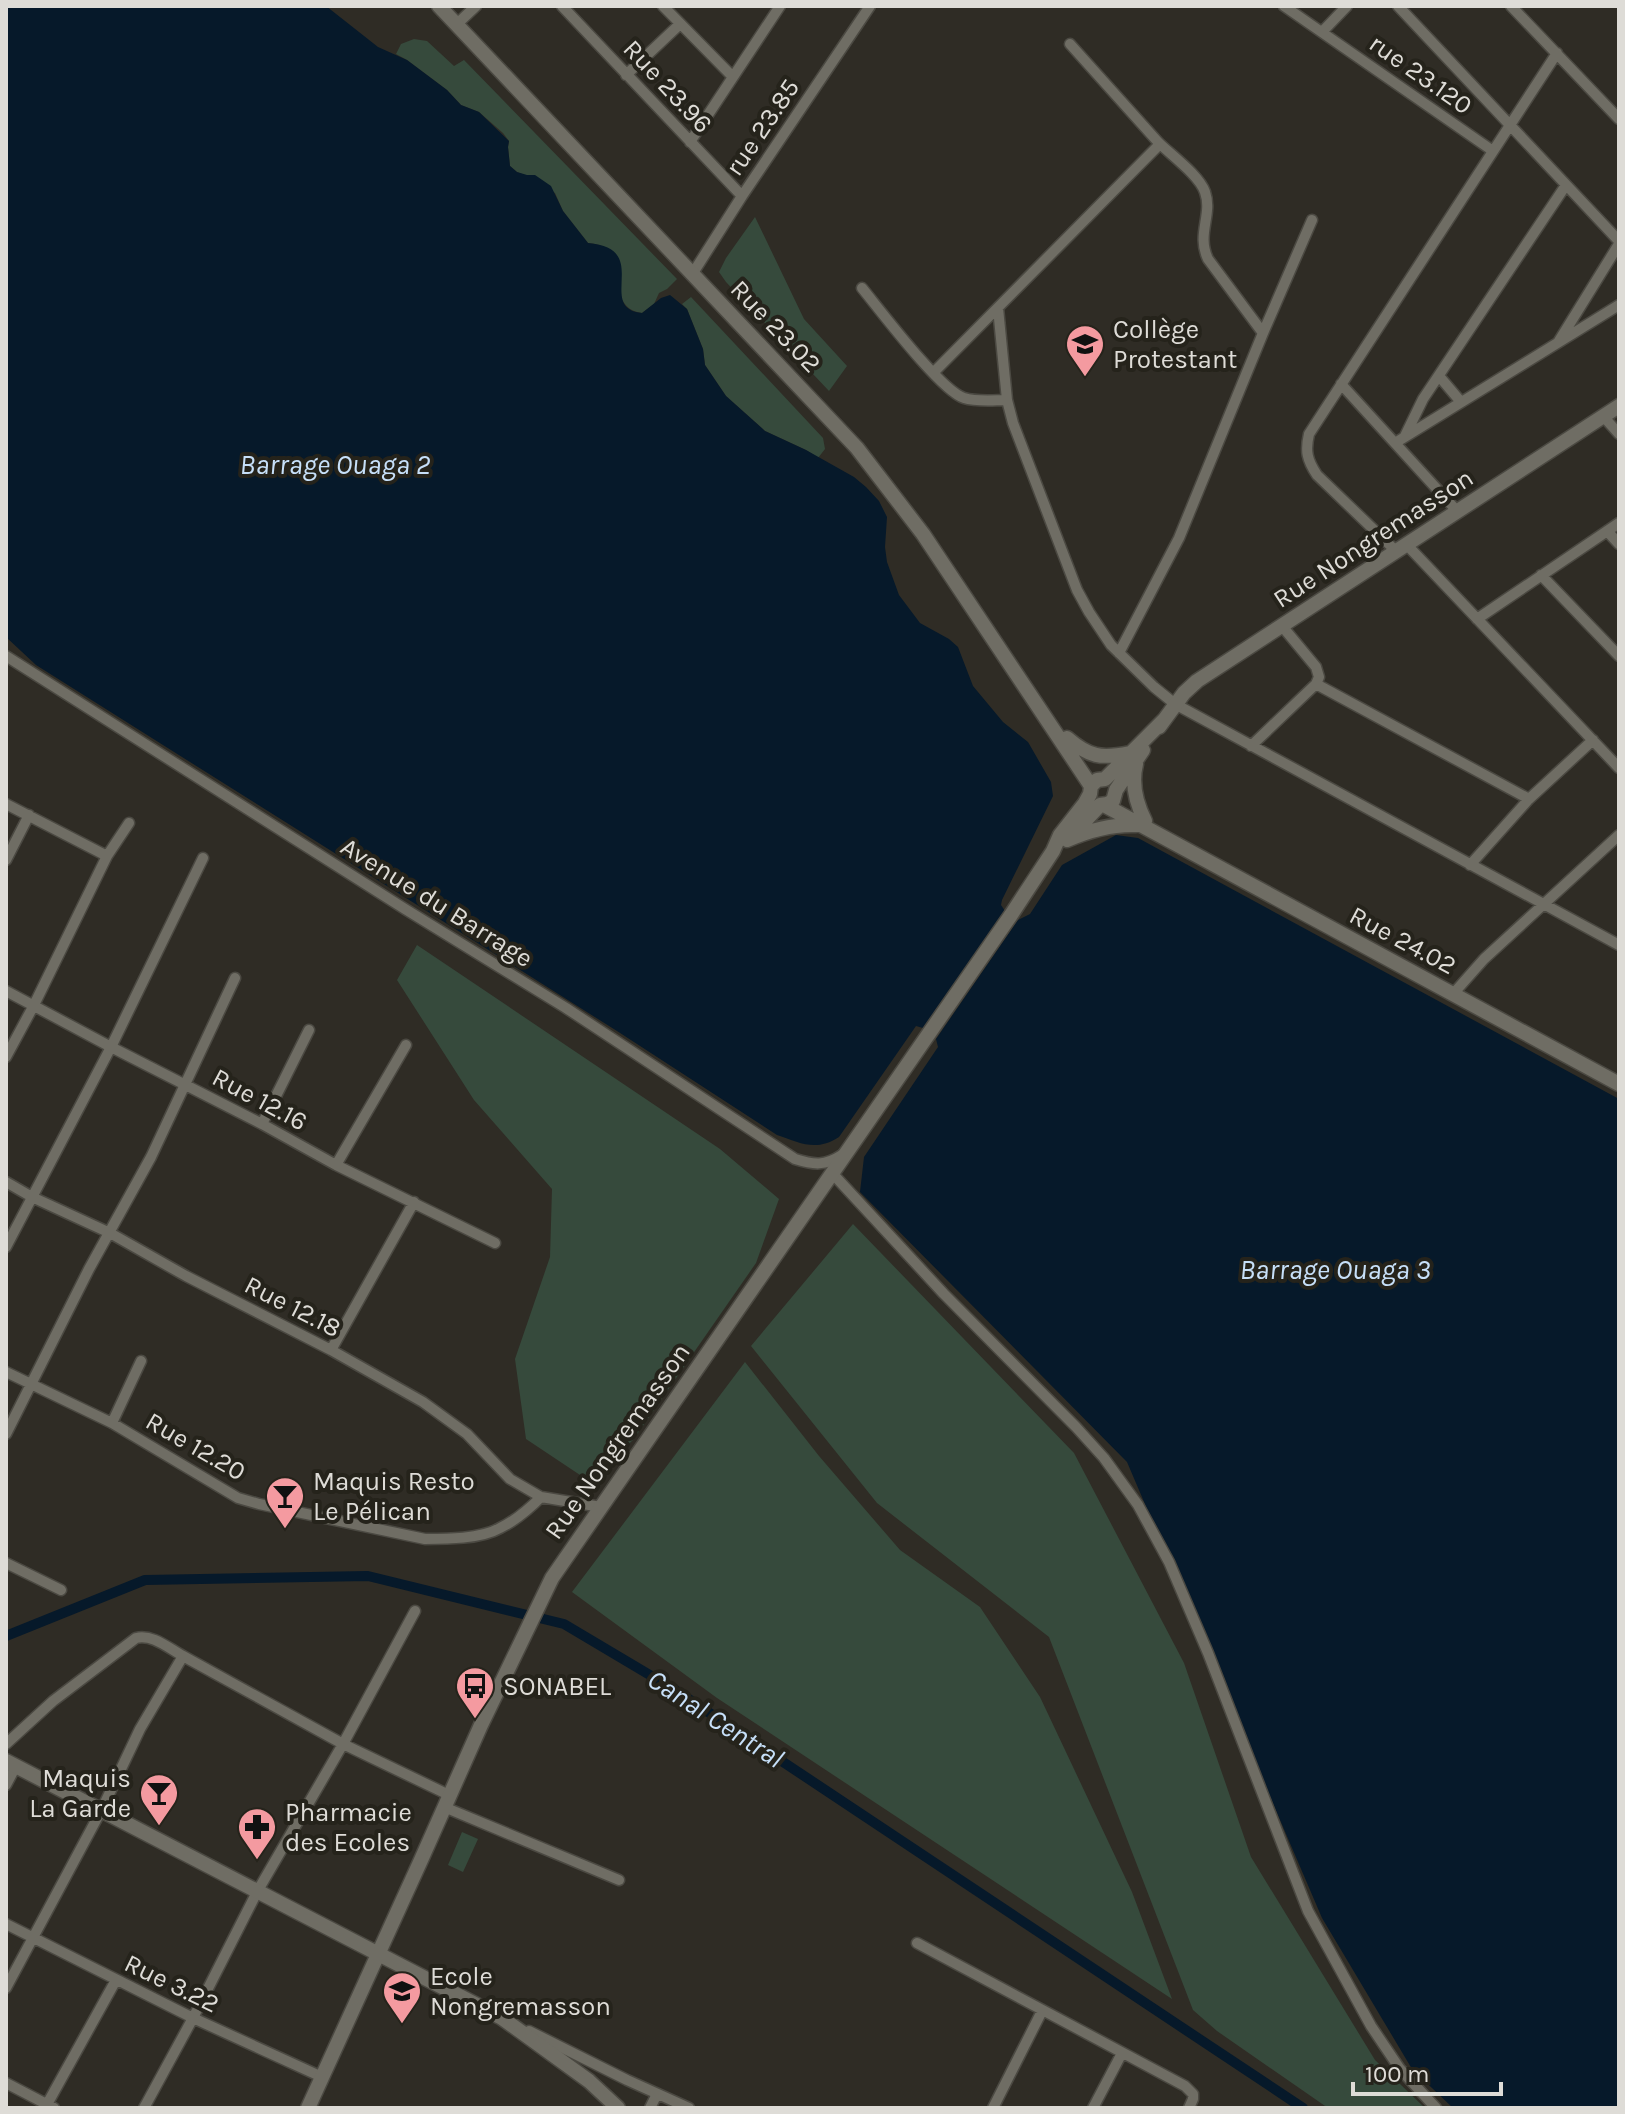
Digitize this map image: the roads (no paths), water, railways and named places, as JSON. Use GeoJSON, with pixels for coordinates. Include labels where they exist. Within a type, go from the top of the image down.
{"type":"FeatureCollection","features":[{"type":"Feature","properties":{"kind":"street","name":"Rue 23.02"},"geometry":{"type":"LineString","coordinates":[[439,6],[817,404],[880,476],[923,534],[1041,709],[1103,792]]}},
{"type":"Feature","properties":{"kind":"street"},"geometry":{"type":"LineString","coordinates":[[457,24],[476,6]]}},
{"type":"Feature","properties":{"kind":"street","name":"Rue 23.96"},"geometry":{"type":"LineString","coordinates":[[562,6],[742,196]]}},
{"type":"Feature","properties":{"kind":"street"},"geometry":{"type":"LineString","coordinates":[[663,6],[732,76]]}},
{"type":"Feature","properties":{"kind":"street","name":"rue 23.85"},"geometry":{"type":"LineString","coordinates":[[693,273],[870,6]]}},
{"type":"Feature","properties":{"kind":"street","name":"rue 23.120"},"geometry":{"type":"LineString","coordinates":[[1284,6],[1493,151]]}},
{"type":"Feature","properties":{"kind":"street"},"geometry":{"type":"LineString","coordinates":[[1322,32],[1347,6]]}},
{"type":"Feature","properties":{"kind":"street"},"geometry":{"type":"LineString","coordinates":[[1398,6],[1619,242],[1558,342]]}},
{"type":"Feature","properties":{"kind":"street"},"geometry":{"type":"LineString","coordinates":[[1511,6],[1619,119]]}},
{"type":"Feature","properties":{"kind":"street"},"geometry":{"type":"LineString","coordinates":[[690,142],[777,7]]}},
{"type":"Feature","properties":{"kind":"street"},"geometry":{"type":"LineString","coordinates":[[626,75],[680,24]]}},
{"type":"Feature","properties":{"kind":"street"},"geometry":{"type":"LineString","coordinates":[[1070,44],[1160,144],[1202,185],[1207,204],[1202,241],[1204,250],[1263,333]]}},
{"type":"Feature","properties":{"kind":"street"},"geometry":{"type":"LineString","coordinates":[[1557,53],[1309,434],[1306,447],[1308,461],[1317,475],[1477,619],[1619,768]]}},
{"type":"Feature","properties":{"kind":"street"},"geometry":{"type":"LineString","coordinates":[[933,373],[1160,144]]}},
{"type":"Feature","properties":{"kind":"street"},"geometry":{"type":"LineString","coordinates":[[1400,440],[1423,399],[1566,185]]}},
{"type":"Feature","properties":{"kind":"street"},"geometry":{"type":"LineString","coordinates":[[1119,653],[1179,538],[1312,220]]}},
{"type":"Feature","properties":{"kind":"street"},"geometry":{"type":"LineString","coordinates":[[862,288],[933,373],[954,393],[973,400],[1007,400]]}},
{"type":"Feature","properties":{"kind":"street"},"geometry":{"type":"LineString","coordinates":[[1400,440],[1619,305]]}},
{"type":"Feature","properties":{"kind":"street"},"geometry":{"type":"LineString","coordinates":[[998,308],[1007,400],[1020,445],[1077,590],[1100,630],[1119,653],[1175,704],[1619,945]]}},
{"type":"Feature","properties":{"kind":"street"},"geometry":{"type":"LineString","coordinates":[[1439,376],[1461,402]]}},
{"type":"Feature","properties":{"kind":"street"},"geometry":{"type":"LineString","coordinates":[[1341,384],[1400,440],[1458,512]]}},
{"type":"Feature","properties":{"kind":"street","name":"Rue Nongremasson"},"geometry":{"type":"LineString","coordinates":[[1053,851],[1067,840],[1103,792],[1197,681],[1619,406]]}},
{"type":"Feature","properties":{"kind":"street"},"geometry":{"type":"LineString","coordinates":[[1603,416],[1619,434]]}},
{"type":"Feature","properties":{"kind":"street"},"geometry":{"type":"LineString","coordinates":[[1477,619],[1619,523]]}},
{"type":"Feature","properties":{"kind":"street"},"geometry":{"type":"LineString","coordinates":[[1607,531],[1619,544]]}},
{"type":"Feature","properties":{"kind":"street"},"geometry":{"type":"LineString","coordinates":[[1541,575],[1619,656]]}},
{"type":"Feature","properties":{"kind":"street"},"geometry":{"type":"LineString","coordinates":[[1251,746],[1316,684],[1319,677],[1316,667],[1282,626]]}},
{"type":"Feature","properties":{"kind":"street","name":"Avenue du Barrage"},"geometry":{"type":"LineString","coordinates":[[6,656],[566,1008],[795,1159],[821,1165],[848,1152]]}},
{"type":"Feature","properties":{"kind":"street"},"geometry":{"type":"LineString","coordinates":[[1316,684],[1529,799]]}},
{"type":"Feature","properties":{"kind":"street","name":"Rue 23.02"},"geometry":{"type":"LineString","coordinates":[[1041,709],[1067,738],[1103,792]]}},
{"type":"Feature","properties":{"kind":"street"},"geometry":{"type":"LineString","coordinates":[[1067,738],[1079,749],[1099,756],[1134,756],[1135,793],[1143,824],[1107,826],[1067,840]]}},
{"type":"Feature","properties":{"kind":"street"},"geometry":{"type":"LineString","coordinates":[[1470,865],[1529,799],[1593,740]]}},
{"type":"Feature","properties":{"kind":"street","name":"Rue Nongremasson"},"geometry":{"type":"LineString","coordinates":[[308,2108],[446,1801],[552,1578],[833,1174],[1053,851],[1060,835],[1103,792]]}},
{"type":"Feature","properties":{"kind":"street","name":"Rue 24.02"},"geometry":{"type":"LineString","coordinates":[[1103,792],[1164,838],[1619,1084]]}},
{"type":"Feature","properties":{"kind":"street"},"geometry":{"type":"LineString","coordinates":[[6,804],[107,856]]}},
{"type":"Feature","properties":{"kind":"street"},"geometry":{"type":"LineString","coordinates":[[6,860],[29,815]]}},
{"type":"Feature","properties":{"kind":"street"},"geometry":{"type":"LineString","coordinates":[[6,1057],[107,856],[129,823]]}},
{"type":"Feature","properties":{"kind":"street"},"geometry":{"type":"LineString","coordinates":[[1453,994],[1484,959],[1619,835]]}},
{"type":"Feature","properties":{"kind":"street"},"geometry":{"type":"LineString","coordinates":[[6,1247],[111,1047],[203,858]]}},
{"type":"Feature","properties":{"kind":"street"},"geometry":{"type":"LineString","coordinates":[[6,1434],[151,1157],[235,978]]}},
{"type":"Feature","properties":{"kind":"street","name":"Rue 12.16"},"geometry":{"type":"LineString","coordinates":[[6,991],[336,1165],[495,1243]]}},
{"type":"Feature","properties":{"kind":"street"},"geometry":{"type":"LineString","coordinates":[[262,1124],[309,1030]]}},
{"type":"Feature","properties":{"kind":"street"},"geometry":{"type":"LineString","coordinates":[[336,1165],[406,1045]]}},
{"type":"Feature","properties":{"kind":"street"},"geometry":{"type":"LineString","coordinates":[[833,1174],[944,1294],[1076,1427],[1104,1458],[1138,1505],[1169,1562],[1208,1653],[1308,1911],[1371,2026],[1400,2069],[1436,2108]]}},
{"type":"Feature","properties":{"kind":"street","name":"Rue 12.18"},"geometry":{"type":"LineString","coordinates":[[6,1182],[110,1233],[423,1402],[467,1434],[510,1479],[541,1497]]}},
{"type":"Feature","properties":{"kind":"street"},"geometry":{"type":"LineString","coordinates":[[331,1350],[414,1202]]}},
{"type":"Feature","properties":{"kind":"street"},"geometry":{"type":"LineString","coordinates":[[112,1423],[141,1361]]}},
{"type":"Feature","properties":{"kind":"street","name":"Rue 12.20"},"geometry":{"type":"LineString","coordinates":[[6,1372],[112,1423],[238,1498],[425,1539],[450,1539],[501,1528],[541,1497]]}},
{"type":"Feature","properties":{"kind":"street"},"geometry":{"type":"LineString","coordinates":[[541,1497],[601,1507]]}},
{"type":"Feature","properties":{"kind":"street"},"geometry":{"type":"LineString","coordinates":[[6,1563],[61,1590]]}},
{"type":"Feature","properties":{"kind":"street"},"geometry":{"type":"LineString","coordinates":[[144,2108],[257,1892],[343,1744],[415,1611]]}},
{"type":"Feature","properties":{"kind":"street"},"geometry":{"type":"LineString","coordinates":[[6,1744],[53,1701],[136,1638],[152,1638],[446,1801],[619,1880]]}},
{"type":"Feature","properties":{"kind":"street"},"geometry":{"type":"LineString","coordinates":[[6,1988],[102,1809],[140,1729],[183,1656]]}},
{"type":"Feature","properties":{"kind":"street"},"geometry":{"type":"LineString","coordinates":[[6,1785],[11,1763],[502,2018],[689,2108]]}},
{"type":"Feature","properties":{"kind":"street","name":"Rue 3.22"},"geometry":{"type":"LineString","coordinates":[[6,1924],[193,2018],[322,2077]]}},
{"type":"Feature","properties":{"kind":"street"},"geometry":{"type":"LineString","coordinates":[[917,1943],[1191,2090],[1193,2099],[1189,2108]]}},
{"type":"Feature","properties":{"kind":"street"},"geometry":{"type":"LineString","coordinates":[[6,2083],[49,2107],[116,1980]]}},
{"type":"Feature","properties":{"kind":"street"},"geometry":{"type":"LineString","coordinates":[[993,2108],[1042,2011]]}},
{"type":"Feature","properties":{"kind":"street"},"geometry":{"type":"LineString","coordinates":[[502,2018],[589,2081],[618,2108]]}},
{"type":"Feature","properties":{"kind":"street"},"geometry":{"type":"LineString","coordinates":[[1093,2108],[1122,2053]]}},
{"type":"Feature","properties":{"kind":"street"},"geometry":{"type":"LineString","coordinates":[[650,2108],[657,2094]]}},
{"type":"Feature","properties":{"kind":"water","name":"Barrage Ouaga 2"},"geometry":{"type":"Polygon","coordinates":[[[6,6],[326,6],[378,47],[407,60],[447,90],[461,105],[479,112],[509,141],[510,166],[517,172],[535,175],[551,186],[563,211],[588,243],[607,247],[617,255],[621,266],[623,301],[629,309],[642,313],[670,295],[687,309],[703,349],[705,365],[726,396],[765,431],[854,477],[879,501],[887,517],[887,562],[899,595],[920,623],[958,647],[973,686],[1003,722],[1028,742],[1051,782],[1053,796],[1002,900],[1005,911],[923,1028],[916,1026],[839,1137],[815,1145],[777,1135],[36,665],[6,637],[6,6]]]}},
{"type":"Feature","properties":{"kind":"water","name":"Barrage Ouaga 3"},"geometry":{"type":"Polygon","coordinates":[[[1116,835],[1138,838],[1619,1099],[1619,2108],[1453,2108],[1412,2069],[1322,1918],[1127,1462],[860,1192],[864,1157],[938,1047],[936,1039],[1018,920],[1030,914],[1062,865],[1116,835]]]}},
{"type":"Feature","properties":{"kind":"waterway","name":"Canal Central"},"geometry":{"type":"LineString","coordinates":[[6,1636],[145,1580],[368,1576],[564,1624],[675,1690],[1303,2108]]}},
{"type":"Feature","properties":{"kind":"place","name":"Collège Protestant"},"geometry":{"type":"Point","coordinates":[1085,378]}},
{"type":"Feature","properties":{"kind":"place","name":"Maquis Resto Le Pélican"},"geometry":{"type":"Point","coordinates":[285,1530]}},
{"type":"Feature","properties":{"kind":"place","name":"SONABEL"},"geometry":{"type":"Point","coordinates":[475,1720]}},
{"type":"Feature","properties":{"kind":"place","name":"Maquis La Garde"},"geometry":{"type":"Point","coordinates":[159,1827]}},
{"type":"Feature","properties":{"kind":"place","name":"Pharmacie des Ecoles"},"geometry":{"type":"Point","coordinates":[257,1861]}},
{"type":"Feature","properties":{"kind":"place","name":"Ecole Nongremasson"},"geometry":{"type":"Point","coordinates":[402,2025]}}]}
